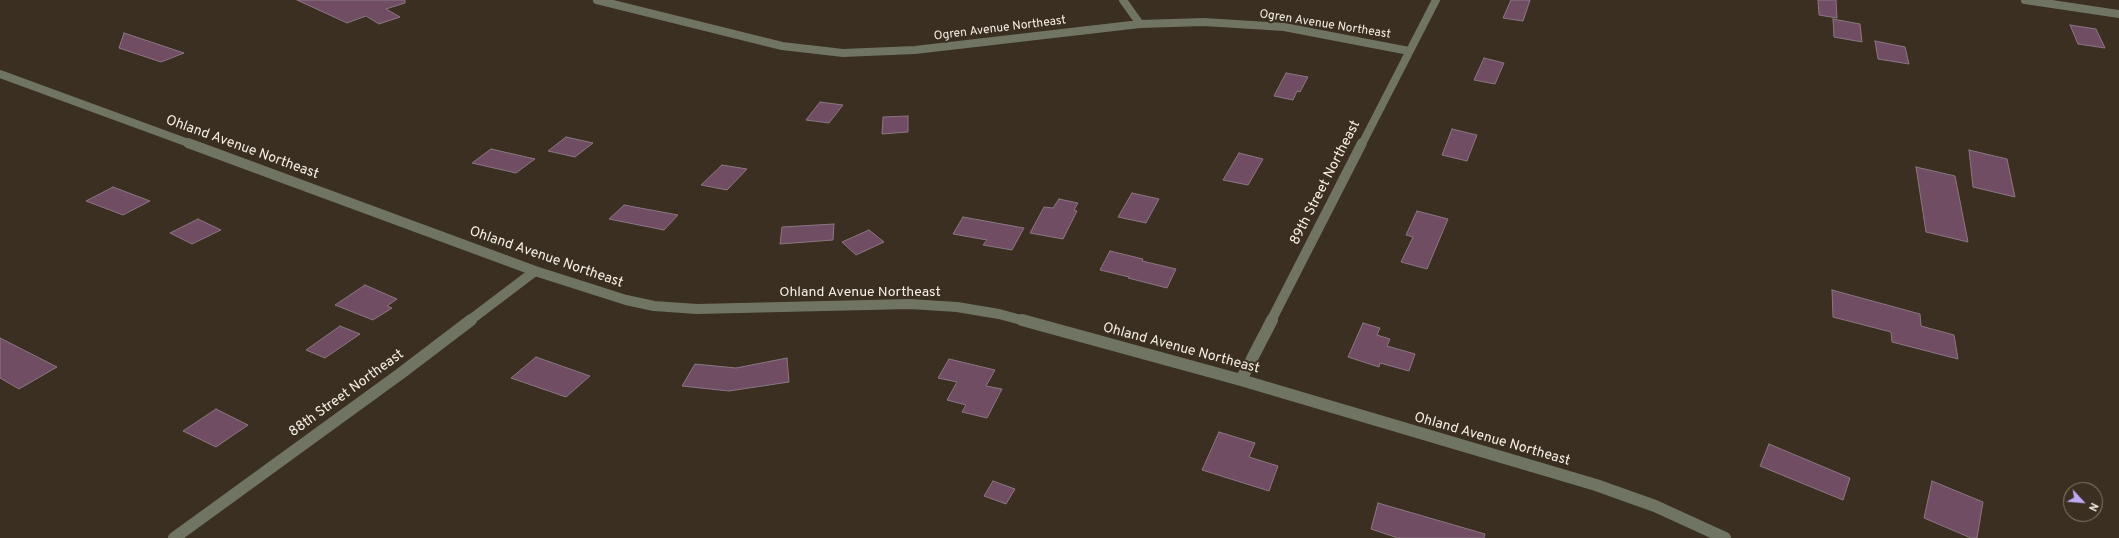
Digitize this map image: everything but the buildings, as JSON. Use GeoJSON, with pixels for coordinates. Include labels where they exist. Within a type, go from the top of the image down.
{"type":"FeatureCollection","features":[{"type":"Feature","properties":{"kind":"street","name":"Ogren Avenue Northeast"},"geometry":{"type":"LineString","coordinates":[[599,0],[782,46],[843,53],[914,50],[1140,24],[1204,22],[1284,27],[1409,51]]}},
{"type":"Feature","properties":{"kind":"street"},"geometry":{"type":"LineString","coordinates":[[1123,0],[1140,24]]}},
{"type":"Feature","properties":{"kind":"street","name":"89th Street Northeast"},"geometry":{"type":"LineString","coordinates":[[1241,380],[1436,0]]}},
{"type":"Feature","properties":{"kind":"street"},"geometry":{"type":"LineString","coordinates":[[2025,0],[2119,14]]}},
{"type":"Feature","properties":{"kind":"street","name":"Ohland Avenue Northeast"},"geometry":{"type":"LineString","coordinates":[[0,74],[535,271],[626,300],[670,307],[697,309],[910,304],[965,308],[999,314],[1241,380],[1596,485],[1655,506],[1725,538]]}},
{"type":"Feature","properties":{"kind":"street","name":"88th Street Northeast"},"geometry":{"type":"LineString","coordinates":[[174,538],[400,374],[535,271]]}}]}
